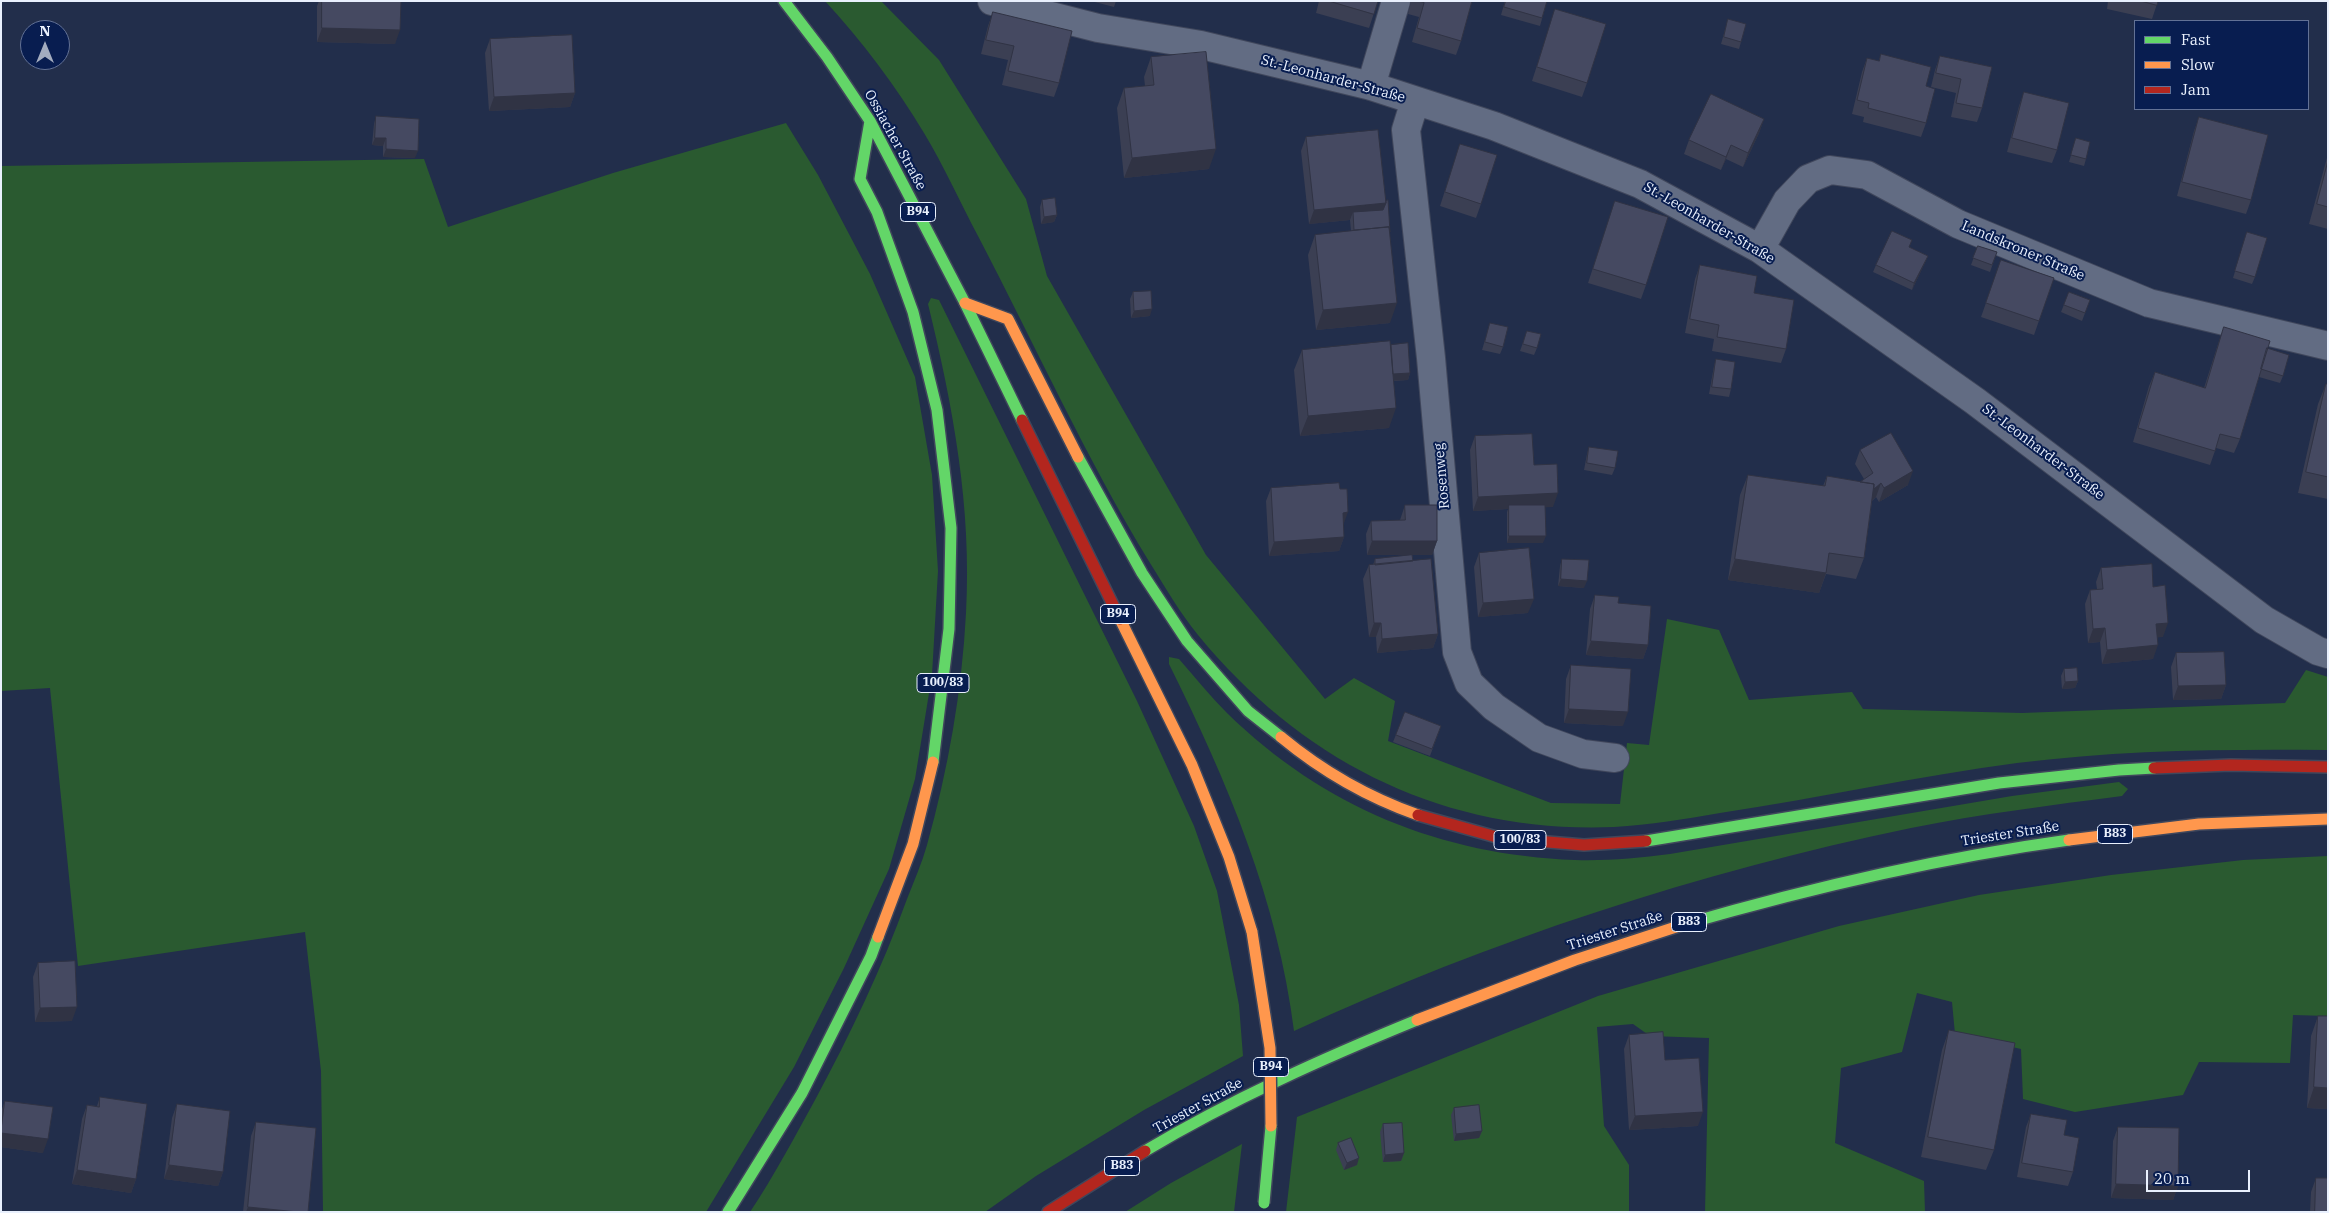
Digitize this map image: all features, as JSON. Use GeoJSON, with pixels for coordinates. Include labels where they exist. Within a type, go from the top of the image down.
{"type":"FeatureCollection","features":[{"type":"Feature","properties":{"kind":"main road","name":"Ossiacher Straße"},"geometry":{"type":"LineString","coordinates":[[784,1],[827,57],[870,121],[965,303]]}},
{"type":"Feature","properties":{"kind":"main road","name":"100/83"},"geometry":{"type":"LineString","coordinates":[[728,1212],[802,1093],[871,956],[913,844],[935,754],[949,629],[951,528],[937,410],[913,312],[877,212],[860,179],[870,121]]}},
{"type":"Feature","properties":{"kind":"main road","name":"100/83"},"geometry":{"type":"LineString","coordinates":[[965,303],[1008,319],[1100,500],[1142,573],[1187,640],[1248,711],[1313,763],[1382,802],[1435,821],[1500,838],[1584,845],[1661,840],[1999,783],[2120,770],[2231,765],[2328,767]]}},
{"type":"Feature","properties":{"kind":"main road","name":"B94"},"geometry":{"type":"LineString","coordinates":[[965,303],[1192,765],[1229,857],[1252,932],[1264,996],[1271,1065],[1272,1126],[1263,1207]]}},
{"type":"Feature","properties":{"kind":"main road","name":"Triester Straße"},"geometry":{"type":"LineString","coordinates":[[1048,1212],[1214,1112],[1342,1052],[1479,994],[1617,945],[1757,901],[1904,867],[2048,842],[2211,823],[2328,819]]}},
{"type":"Feature","properties":{"kind":"street","name":"St.-Leonharder-Straße"},"geometry":{"type":"LineString","coordinates":[[992,1],[1098,28],[1201,45],[1371,86],[1494,126],[1640,184],[1760,249],[1975,401],[2264,620],[2318,651],[2328,654]]}},
{"type":"Feature","properties":{"kind":"street"},"geometry":{"type":"LineString","coordinates":[[1371,86],[1396,1]]}},
{"type":"Feature","properties":{"kind":"street","name":"Rosenweg"},"geometry":{"type":"LineString","coordinates":[[1415,101],[1406,130],[1431,358],[1457,652],[1469,683],[1494,707],[1539,738],[1583,754],[1616,758]]}},
{"type":"Feature","properties":{"kind":"street","name":"Landskroner Straße"},"geometry":{"type":"LineString","coordinates":[[1760,249],[1787,201],[1808,179],[1830,170],[1867,174],[1958,224],[2149,303],[2328,346]]}},
{"type":"Feature","properties":{"kind":"green space"},"geometry":{"type":"Polygon","coordinates":[[[825,1],[881,1],[939,60],[1026,199],[1047,276],[1206,555],[1325,699],[1354,678],[1395,701],[1388,741],[1551,803],[1620,804],[1627,743],[1649,745],[1667,619],[1719,630],[1749,700],[1852,692],[1863,709],[2022,713],[2285,703],[2306,670],[2328,677],[2328,750],[2172,751],[2094,755],[2017,763],[1943,774],[1681,820],[1614,827],[1553,826],[1493,818],[1437,803],[1383,782],[1332,754],[1284,720],[1239,681],[1185,618],[1150,563],[1104,483],[945,171],[913,115],[878,64],[825,1]]]}},
{"type":"Feature","properties":{"kind":"green space"},"geometry":{"type":"Polygon","coordinates":[[[786,123],[818,175],[870,274],[915,377],[932,475],[938,571],[932,675],[915,779],[889,869],[844,968],[794,1067],[706,1212],[323,1212],[321,1071],[305,932],[78,966],[50,688],[1,691],[1,166],[424,159],[448,227],[613,173],[786,123]]]}},
{"type":"Feature","properties":{"kind":"green space"},"geometry":{"type":"Polygon","coordinates":[[[931,298],[939,300],[1137,701],[1194,826],[1217,891],[1239,1005],[1243,1056],[1144,1110],[1036,1176],[985,1212],[750,1212],[776,1171],[815,1100],[841,1051],[876,976],[925,852],[948,759],[964,642],[967,574],[966,535],[959,457],[953,419],[928,304],[931,298]]]}},
{"type":"Feature","properties":{"kind":"green space"},"geometry":{"type":"Polygon","coordinates":[[[1169,657],[1179,659],[1227,713],[1264,746],[1303,775],[1344,800],[1387,820],[1431,836],[1478,848],[1526,856],[1587,860],[1622,859],[1670,854],[2012,796],[2119,782],[2128,789],[2122,796],[2043,806],[1937,823],[1753,865],[1597,912],[1520,938],[1368,998],[1294,1031],[1276,935],[1263,889],[1230,797],[1169,664],[1169,657]]]}},
{"type":"Feature","properties":{"kind":"green space"},"geometry":{"type":"Polygon","coordinates":[[[2328,856],[2328,1016],[2293,1015],[2290,1063],[2199,1062],[2183,1095],[2075,1112],[2023,1099],[2021,1049],[1955,1034],[1952,1002],[1917,993],[1902,1052],[1841,1068],[1835,1143],[1924,1181],[1925,1212],[1705,1212],[1709,1038],[1650,1036],[1633,1024],[1597,1027],[1604,1126],[1629,1165],[1629,1211],[1286,1212],[1297,1117],[1598,996],[1839,926],[1979,895],[2111,875],[2243,860],[2328,856]]]}},
{"type":"Feature","properties":{"kind":"green space"},"geometry":{"type":"Polygon","coordinates":[[[1242,1144],[1234,1212],[1125,1212],[1171,1183],[1242,1144]]]}},
{"type":"Feature","properties":{"kind":"building"},"geometry":{"type":"Polygon","coordinates":[[[322,1],[401,1],[400,30],[322,28],[322,1]]]}},
{"type":"Feature","properties":{"kind":"building"},"geometry":{"type":"Polygon","coordinates":[[[1329,1],[1378,1],[1374,14],[1329,1]]]}},
{"type":"Feature","properties":{"kind":"building"},"geometry":{"type":"Polygon","coordinates":[[[1418,1],[1472,1],[1461,41],[1417,28],[1424,3],[1418,1]]]}},
{"type":"Feature","properties":{"kind":"building"},"geometry":{"type":"Polygon","coordinates":[[[1506,1],[1547,1],[1542,18],[1504,7],[1506,1]]]}},
{"type":"Feature","properties":{"kind":"building"},"geometry":{"type":"Polygon","coordinates":[[[2141,1],[2158,1],[2157,5],[2141,1]]]}},
{"type":"Feature","properties":{"kind":"building"},"geometry":{"type":"Polygon","coordinates":[[[1555,9],[1606,24],[1587,83],[1537,67],[1555,9]]]}},
{"type":"Feature","properties":{"kind":"building"},"geometry":{"type":"Polygon","coordinates":[[[993,12],[1072,31],[1059,83],[1008,71],[1014,46],[986,40],[993,12]]]}},
{"type":"Feature","properties":{"kind":"building"},"geometry":{"type":"Polygon","coordinates":[[[1728,19],[1746,24],[1741,42],[1724,37],[1728,19]]]}},
{"type":"Feature","properties":{"kind":"building"},"geometry":{"type":"Polygon","coordinates":[[[572,35],[575,93],[494,97],[490,39],[572,35]]]}},
{"type":"Feature","properties":{"kind":"building"},"geometry":{"type":"Polygon","coordinates":[[[1206,52],[1216,149],[1132,158],[1124,88],[1154,85],[1151,57],[1206,52]]]}},
{"type":"Feature","properties":{"kind":"building"},"geometry":{"type":"Polygon","coordinates":[[[1881,54],[1931,67],[1926,86],[1935,89],[1926,123],[1868,108],[1869,103],[1857,100],[1867,58],[1879,61],[1881,54]]]}},
{"type":"Feature","properties":{"kind":"building"},"geometry":{"type":"Polygon","coordinates":[[[1940,56],[1992,67],[1982,108],[1956,103],[1961,79],[1936,73],[1940,56]]]}},
{"type":"Feature","properties":{"kind":"building"},"geometry":{"type":"Polygon","coordinates":[[[2024,92],[2069,103],[2057,150],[2012,138],[2024,92]]]}},
{"type":"Feature","properties":{"kind":"building"},"geometry":{"type":"Polygon","coordinates":[[[1711,94],[1764,119],[1748,153],[1731,145],[1726,157],[1689,140],[1711,94]]]}},
{"type":"Feature","properties":{"kind":"building"},"geometry":{"type":"Polygon","coordinates":[[[376,116],[419,119],[418,151],[386,149],[386,138],[375,138],[376,116]]]}},
{"type":"Feature","properties":{"kind":"building"},"geometry":{"type":"Polygon","coordinates":[[[2199,117],[2268,135],[2251,200],[2182,182],[2199,117]]]}},
{"type":"Feature","properties":{"kind":"building"},"geometry":{"type":"Polygon","coordinates":[[[1378,130],[1386,203],[1314,210],[1306,137],[1378,130]]]}},
{"type":"Feature","properties":{"kind":"building"},"geometry":{"type":"Polygon","coordinates":[[[2076,138],[2090,142],[2086,159],[2071,155],[2076,138]]]}},
{"type":"Feature","properties":{"kind":"building"},"geometry":{"type":"Polygon","coordinates":[[[1460,144],[1497,155],[1481,204],[1445,192],[1460,144]]]}},
{"type":"Feature","properties":{"kind":"building"},"geometry":{"type":"Polygon","coordinates":[[[2328,161],[2328,207],[2317,204],[2328,161]]]}},
{"type":"Feature","properties":{"kind":"building"},"geometry":{"type":"Polygon","coordinates":[[[1055,198],[1057,215],[1044,217],[1042,200],[1055,198]]]}},
{"type":"Feature","properties":{"kind":"building"},"geometry":{"type":"Polygon","coordinates":[[[1388,200],[1390,232],[1389,227],[1354,230],[1353,212],[1383,210],[1388,200]]]}},
{"type":"Feature","properties":{"kind":"building"},"geometry":{"type":"Polygon","coordinates":[[[1615,201],[1668,217],[1646,285],[1593,269],[1615,201]]]}},
{"type":"Feature","properties":{"kind":"building"},"geometry":{"type":"Polygon","coordinates":[[[1389,227],[1397,303],[1323,310],[1315,235],[1389,227]]]}},
{"type":"Feature","properties":{"kind":"building"},"geometry":{"type":"Polygon","coordinates":[[[1892,231],[1912,240],[1909,247],[1928,256],[1914,283],[1876,265],[1892,231]]]}},
{"type":"Feature","properties":{"kind":"building"},"geometry":{"type":"Polygon","coordinates":[[[2247,232],[2267,238],[2255,277],[2235,271],[2247,232]]]}},
{"type":"Feature","properties":{"kind":"building"},"geometry":{"type":"Polygon","coordinates":[[[1978,246],[1997,252],[1992,265],[1973,258],[1978,246]]]}},
{"type":"Feature","properties":{"kind":"building"},"geometry":{"type":"Polygon","coordinates":[[[2001,260],[2054,278],[2039,321],[1986,303],[2001,260]]]}},
{"type":"Feature","properties":{"kind":"building"},"geometry":{"type":"Polygon","coordinates":[[[1700,265],[1757,276],[1754,293],[1794,300],[1786,349],[1717,337],[1719,325],[1690,319],[1700,265]]]}},
{"type":"Feature","properties":{"kind":"building"},"geometry":{"type":"Polygon","coordinates":[[[1151,291],[1152,309],[1134,311],[1133,292],[1151,291]]]}},
{"type":"Feature","properties":{"kind":"building"},"geometry":{"type":"Polygon","coordinates":[[[2069,292],[2090,300],[2085,313],[2064,305],[2069,292]]]}},
{"type":"Feature","properties":{"kind":"building"},"geometry":{"type":"Polygon","coordinates":[[[1490,323],[1508,327],[1503,347],[1485,342],[1490,323]]]}},
{"type":"Feature","properties":{"kind":"building"},"geometry":{"type":"Polygon","coordinates":[[[2224,327],[2270,341],[2240,439],[2220,434],[2215,451],[2138,428],[2155,372],[2205,388],[2224,327]]]}},
{"type":"Feature","properties":{"kind":"building"},"geometry":{"type":"Polygon","coordinates":[[[1527,331],[1541,334],[1537,348],[1523,344],[1527,331]]]}},
{"type":"Feature","properties":{"kind":"building"},"geometry":{"type":"Polygon","coordinates":[[[1390,341],[1396,408],[1308,416],[1302,350],[1390,341]]]}},
{"type":"Feature","properties":{"kind":"building"},"geometry":{"type":"Polygon","coordinates":[[[1408,343],[1410,373],[1393,374],[1391,345],[1408,343]]]}},
{"type":"Feature","properties":{"kind":"building"},"geometry":{"type":"Polygon","coordinates":[[[2267,348],[2289,355],[2283,376],[2261,369],[2267,348]]]}},
{"type":"Feature","properties":{"kind":"building"},"geometry":{"type":"Polygon","coordinates":[[[1716,359],[1735,362],[1731,389],[1712,387],[1716,359]]]}},
{"type":"Feature","properties":{"kind":"building"},"geometry":{"type":"Polygon","coordinates":[[[2326,384],[2328,384],[2328,477],[2306,472],[2326,384]]]}},
{"type":"Feature","properties":{"kind":"building"},"geometry":{"type":"Polygon","coordinates":[[[1891,433],[1913,471],[1884,488],[1881,483],[1874,489],[1874,484],[1860,482],[1873,473],[1860,450],[1891,433]]]}},
{"type":"Feature","properties":{"kind":"building"},"geometry":{"type":"Polygon","coordinates":[[[1532,434],[1534,465],[1557,464],[1558,493],[1478,497],[1475,436],[1532,434]]]}},
{"type":"Feature","properties":{"kind":"building"},"geometry":{"type":"Polygon","coordinates":[[[1589,447],[1618,451],[1615,468],[1587,463],[1589,447]]]}},
{"type":"Feature","properties":{"kind":"building"},"geometry":{"type":"Polygon","coordinates":[[[1748,475],[1825,486],[1827,476],[1874,484],[1864,558],[1829,553],[1826,573],[1735,559],[1748,475]]]}},
{"type":"Feature","properties":{"kind":"building"},"geometry":{"type":"Polygon","coordinates":[[[1339,483],[1340,489],[1347,489],[1348,512],[1343,513],[1344,537],[1274,542],[1271,488],[1339,483]]]}},
{"type":"Feature","properties":{"kind":"building"},"geometry":{"type":"Polygon","coordinates":[[[1405,505],[1437,505],[1437,541],[1372,541],[1371,521],[1405,520],[1405,505]]]}},
{"type":"Feature","properties":{"kind":"building"},"geometry":{"type":"Polygon","coordinates":[[[1509,505],[1545,505],[1546,536],[1509,536],[1509,505]]]}},
{"type":"Feature","properties":{"kind":"building"},"geometry":{"type":"Polygon","coordinates":[[[1529,548],[1534,599],[1483,603],[1479,553],[1529,548]]]}},
{"type":"Feature","properties":{"kind":"building"},"geometry":{"type":"Polygon","coordinates":[[[1412,555],[1413,561],[1375,565],[1375,559],[1412,555]]]}},
{"type":"Feature","properties":{"kind":"building"},"geometry":{"type":"Polygon","coordinates":[[[1431,559],[1438,634],[1382,639],[1381,623],[1374,623],[1369,565],[1431,559]]]}},
{"type":"Feature","properties":{"kind":"building"},"geometry":{"type":"Polygon","coordinates":[[[1562,559],[1589,560],[1587,581],[1561,579],[1562,559]]]}},
{"type":"Feature","properties":{"kind":"building"},"geometry":{"type":"Polygon","coordinates":[[[2152,564],[2153,587],[2165,585],[2168,623],[2156,624],[2158,645],[2107,650],[2105,628],[2093,629],[2090,590],[2103,589],[2101,568],[2152,564]]]}},
{"type":"Feature","properties":{"kind":"building"},"geometry":{"type":"Polygon","coordinates":[[[1595,595],[1619,597],[1618,603],[1651,606],[1648,645],[1591,641],[1595,595]]]}},
{"type":"Feature","properties":{"kind":"building"},"geometry":{"type":"Polygon","coordinates":[[[2224,652],[2226,685],[2178,686],[2176,653],[2224,652]]]}},
{"type":"Feature","properties":{"kind":"building"},"geometry":{"type":"Polygon","coordinates":[[[1571,665],[1631,669],[1628,712],[1569,709],[1571,665]]]}},
{"type":"Feature","properties":{"kind":"building"},"geometry":{"type":"Polygon","coordinates":[[[2077,668],[2078,681],[2065,682],[2064,669],[2077,668]]]}},
{"type":"Feature","properties":{"kind":"building"},"geometry":{"type":"Polygon","coordinates":[[[1405,712],[1441,726],[1432,749],[1396,735],[1405,712]]]}},
{"type":"Feature","properties":{"kind":"building"},"geometry":{"type":"Polygon","coordinates":[[[75,961],[77,1007],[40,1008],[38,963],[75,961]]]}},
{"type":"Feature","properties":{"kind":"building"},"geometry":{"type":"Polygon","coordinates":[[[2318,1016],[2328,1016],[2328,1088],[2314,1087],[2318,1016]]]}},
{"type":"Feature","properties":{"kind":"building"},"geometry":{"type":"Polygon","coordinates":[[[1949,1030],[2015,1043],[1994,1150],[1928,1137],[1949,1030]]]}},
{"type":"Feature","properties":{"kind":"building"},"geometry":{"type":"Polygon","coordinates":[[[1663,1032],[1665,1060],[1699,1058],[1703,1112],[1635,1116],[1629,1035],[1663,1032]]]}},
{"type":"Feature","properties":{"kind":"building"},"geometry":{"type":"Polygon","coordinates":[[[100,1097],[147,1104],[136,1179],[77,1170],[87,1105],[99,1107],[100,1097]]]}},
{"type":"Feature","properties":{"kind":"building"},"geometry":{"type":"Polygon","coordinates":[[[5,1101],[53,1107],[48,1139],[1,1133],[5,1101]]]}},
{"type":"Feature","properties":{"kind":"building"},"geometry":{"type":"Polygon","coordinates":[[[177,1104],[230,1111],[223,1172],[169,1165],[177,1104]]]}},
{"type":"Feature","properties":{"kind":"building"},"geometry":{"type":"Polygon","coordinates":[[[1479,1105],[1482,1131],[1456,1134],[1454,1108],[1479,1105]]]}},
{"type":"Feature","properties":{"kind":"building"},"geometry":{"type":"Polygon","coordinates":[[[2031,1114],[2067,1120],[2064,1135],[2079,1138],[2073,1172],[2022,1163],[2031,1114]]]}},
{"type":"Feature","properties":{"kind":"building"},"geometry":{"type":"Polygon","coordinates":[[[256,1122],[316,1128],[308,1212],[248,1207],[256,1122]]]}},
{"type":"Feature","properties":{"kind":"building"},"geometry":{"type":"Polygon","coordinates":[[[1402,1123],[1404,1153],[1385,1155],[1383,1124],[1402,1123]]]}},
{"type":"Feature","properties":{"kind":"building"},"geometry":{"type":"Polygon","coordinates":[[[2118,1127],[2179,1128],[2178,1186],[2116,1184],[2118,1127]]]}},
{"type":"Feature","properties":{"kind":"building"},"geometry":{"type":"Polygon","coordinates":[[[1351,1138],[1359,1158],[1347,1163],[1338,1143],[1351,1138]]]}},
{"type":"Feature","properties":{"kind":"building"},"geometry":{"type":"Polygon","coordinates":[[[2316,1178],[2328,1178],[2328,1212],[2315,1212],[2316,1178]]]}},
{"type":"Feature","properties":{"kind":"traffic: fast"},"geometry":{"type":"LineString","coordinates":[[784,1],[827,57],[870,121],[965,303],[1022,420]]}},
{"type":"Feature","properties":{"kind":"traffic: fast"},"geometry":{"type":"LineString","coordinates":[[870,121],[860,179],[877,212],[913,312],[937,410],[951,528],[949,629],[933,762]]}},
{"type":"Feature","properties":{"kind":"traffic: fast"},"geometry":{"type":"LineString","coordinates":[[1078,457],[1142,573],[1187,641],[1248,711],[1281,737]]}},
{"type":"Feature","properties":{"kind":"traffic: fast"},"geometry":{"type":"LineString","coordinates":[[1646,841],[1999,783],[2154,768]]}},
{"type":"Feature","properties":{"kind":"traffic: fast"},"geometry":{"type":"LineString","coordinates":[[1682,925],[1874,875],[2020,847],[2069,840]]}},
{"type":"Feature","properties":{"kind":"traffic: fast"},"geometry":{"type":"LineString","coordinates":[[728,1212],[802,1093],[871,956],[878,937]]}},
{"type":"Feature","properties":{"kind":"traffic: fast"},"geometry":{"type":"LineString","coordinates":[[1145,1151],[1211,1114],[1279,1080],[1417,1020]]}},
{"type":"Feature","properties":{"kind":"traffic: fast"},"geometry":{"type":"LineString","coordinates":[[1264,1203],[1271,1126]]}},
{"type":"Feature","properties":{"kind":"traffic: slow"},"geometry":{"type":"LineString","coordinates":[[965,303],[1008,319],[1078,457]]}},
{"type":"Feature","properties":{"kind":"traffic: slow"},"geometry":{"type":"LineString","coordinates":[[1120,619],[1192,765],[1229,857],[1252,932]]}},
{"type":"Feature","properties":{"kind":"traffic: slow"},"geometry":{"type":"LineString","coordinates":[[1281,737],[1313,761],[1346,782],[1381,800],[1418,815]]}},
{"type":"Feature","properties":{"kind":"traffic: slow"},"geometry":{"type":"LineString","coordinates":[[878,937],[913,844],[933,762]]}},
{"type":"Feature","properties":{"kind":"traffic: slow"},"geometry":{"type":"LineString","coordinates":[[2069,840],[2199,824],[2328,819]]}},
{"type":"Feature","properties":{"kind":"traffic: slow"},"geometry":{"type":"LineString","coordinates":[[1417,1020],[1575,960],[1682,925]]}},
{"type":"Feature","properties":{"kind":"traffic: slow"},"geometry":{"type":"LineString","coordinates":[[1252,932],[1270,1048],[1271,1126]]}},
{"type":"Feature","properties":{"kind":"traffic: jam"},"geometry":{"type":"LineString","coordinates":[[1022,420],[1120,619]]}},
{"type":"Feature","properties":{"kind":"traffic: jam"},"geometry":{"type":"LineString","coordinates":[[2154,768],[2231,765],[2328,767]]}},
{"type":"Feature","properties":{"kind":"traffic: jam"},"geometry":{"type":"LineString","coordinates":[[1418,815],[1500,838],[1584,845],[1646,841]]}},
{"type":"Feature","properties":{"kind":"traffic: jam"},"geometry":{"type":"LineString","coordinates":[[1048,1212],[1145,1151]]}}]}
